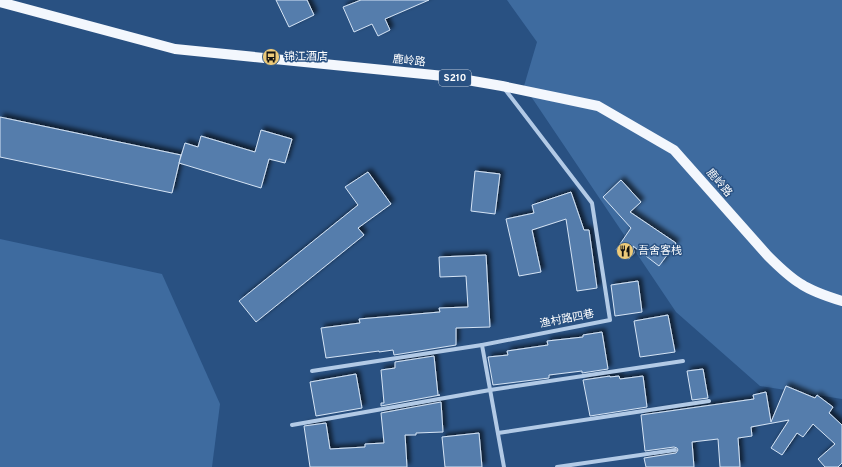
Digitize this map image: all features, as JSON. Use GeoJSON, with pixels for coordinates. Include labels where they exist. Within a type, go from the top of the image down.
{"type":"FeatureCollection","features":[{"type":"Feature","properties":{"kind":"main road","name":"鹿岭路"},"geometry":{"type":"LineString","coordinates":[[0,2],[175,49],[444,76],[502,86],[598,106],[674,150],[768,256],[784,271],[802,285],[842,301]]}},
{"type":"Feature","properties":{"kind":"street","name":"渔村路四巷"},"geometry":{"type":"LineString","coordinates":[[482,345],[610,320],[592,203],[502,86]]}},
{"type":"Feature","properties":{"kind":"street"},"geometry":{"type":"LineString","coordinates":[[312,371],[482,345],[504,467]]}},
{"type":"Feature","properties":{"kind":"street"},"geometry":{"type":"LineString","coordinates":[[292,424],[490,390],[683,361]]}},
{"type":"Feature","properties":{"kind":"street"},"geometry":{"type":"LineString","coordinates":[[498,433],[709,401]]}},
{"type":"Feature","properties":{"kind":"street"},"geometry":{"type":"LineString","coordinates":[[556,467],[675,450]]}},
{"type":"Feature","properties":{"kind":"shaded area"},"geometry":{"type":"Polygon","coordinates":[[[507,0],[842,0],[842,399],[760,386],[676,312],[524,86],[537,42],[507,0]]]}},
{"type":"Feature","properties":{"kind":"shaded area"},"geometry":{"type":"Polygon","coordinates":[[[0,239],[162,274],[220,404],[212,467],[0,467],[0,239]]]}},
{"type":"Feature","properties":{"kind":"building"},"geometry":{"type":"Polygon","coordinates":[[[276,0],[307,0],[314,15],[289,27],[276,0]]]}},
{"type":"Feature","properties":{"kind":"building"},"geometry":{"type":"Polygon","coordinates":[[[361,0],[429,0],[385,19],[390,30],[378,36],[372,24],[354,32],[343,7],[361,0]]]}},
{"type":"Feature","properties":{"kind":"building"},"geometry":{"type":"Polygon","coordinates":[[[0,117],[181,155],[172,193],[0,157],[0,117]]]}},
{"type":"Feature","properties":{"kind":"building"},"geometry":{"type":"Polygon","coordinates":[[[261,130],[292,139],[285,163],[269,159],[261,188],[179,163],[185,143],[198,147],[201,136],[255,152],[261,130]]]}},
{"type":"Feature","properties":{"kind":"building"},"geometry":{"type":"Polygon","coordinates":[[[475,171],[500,174],[495,214],[471,211],[475,171]]]}},
{"type":"Feature","properties":{"kind":"building"},"geometry":{"type":"Polygon","coordinates":[[[368,172],[391,204],[358,228],[364,235],[256,322],[239,301],[358,205],[345,187],[368,172]]]}},
{"type":"Feature","properties":{"kind":"building"},"geometry":{"type":"Polygon","coordinates":[[[621,180],[641,202],[630,212],[676,243],[659,266],[633,246],[634,253],[629,259],[616,250],[631,228],[603,197],[621,180]]]}},
{"type":"Feature","properties":{"kind":"building"},"geometry":{"type":"Polygon","coordinates":[[[571,192],[584,230],[589,230],[597,288],[577,291],[566,219],[532,230],[541,272],[519,276],[506,219],[534,213],[532,205],[571,192]]]}},
{"type":"Feature","properties":{"kind":"building"},"geometry":{"type":"Polygon","coordinates":[[[486,255],[490,327],[456,328],[456,345],[394,355],[393,350],[326,358],[321,328],[360,323],[359,319],[440,312],[439,308],[468,307],[466,276],[440,277],[439,257],[486,255]]]}},
{"type":"Feature","properties":{"kind":"building"},"geometry":{"type":"Polygon","coordinates":[[[638,281],[642,312],[615,316],[611,285],[638,281]]]}},
{"type":"Feature","properties":{"kind":"building"},"geometry":{"type":"Polygon","coordinates":[[[668,315],[675,352],[640,357],[634,321],[668,315]]]}},
{"type":"Feature","properties":{"kind":"building"},"geometry":{"type":"Polygon","coordinates":[[[602,332],[608,369],[582,373],[582,371],[549,375],[549,378],[493,385],[488,357],[508,355],[507,351],[548,345],[547,341],[583,337],[583,335],[602,332]]]}},
{"type":"Feature","properties":{"kind":"building"},"geometry":{"type":"Polygon","coordinates":[[[434,356],[438,395],[440,395],[381,406],[381,403],[384,403],[381,370],[395,368],[395,362],[434,356]]]}},
{"type":"Feature","properties":{"kind":"building"},"geometry":{"type":"Polygon","coordinates":[[[703,369],[708,398],[692,400],[687,371],[703,369]]]}},
{"type":"Feature","properties":{"kind":"building"},"geometry":{"type":"Polygon","coordinates":[[[356,374],[362,408],[316,416],[310,382],[356,374]]]}},
{"type":"Feature","properties":{"kind":"building"},"geometry":{"type":"Polygon","coordinates":[[[619,376],[620,379],[643,376],[647,407],[590,416],[583,380],[619,376]]]}},
{"type":"Feature","properties":{"kind":"building"},"geometry":{"type":"Polygon","coordinates":[[[786,386],[815,398],[817,395],[833,407],[829,413],[842,425],[842,463],[838,467],[825,467],[818,459],[835,444],[813,424],[803,437],[797,433],[782,455],[771,448],[789,420],[751,427],[752,436],[738,438],[740,467],[720,467],[718,439],[692,442],[694,467],[646,467],[644,458],[676,453],[678,450],[674,447],[645,451],[641,415],[754,399],[753,395],[766,392],[771,422],[786,386]]]}},
{"type":"Feature","properties":{"kind":"building"},"geometry":{"type":"Polygon","coordinates":[[[441,402],[443,432],[405,435],[407,467],[310,467],[304,426],[326,423],[330,449],[365,447],[365,444],[384,443],[381,413],[441,402]]]}},
{"type":"Feature","properties":{"kind":"building"},"geometry":{"type":"Polygon","coordinates":[[[479,433],[482,467],[445,467],[442,437],[479,433]]]}},
{"type":"Feature","properties":{"kind":"place","name":"锦江酒店"},"geometry":{"type":"Point","coordinates":[271,57]}},
{"type":"Feature","properties":{"kind":"place","name":"吾舍客栈"},"geometry":{"type":"Point","coordinates":[625,251]}}]}
